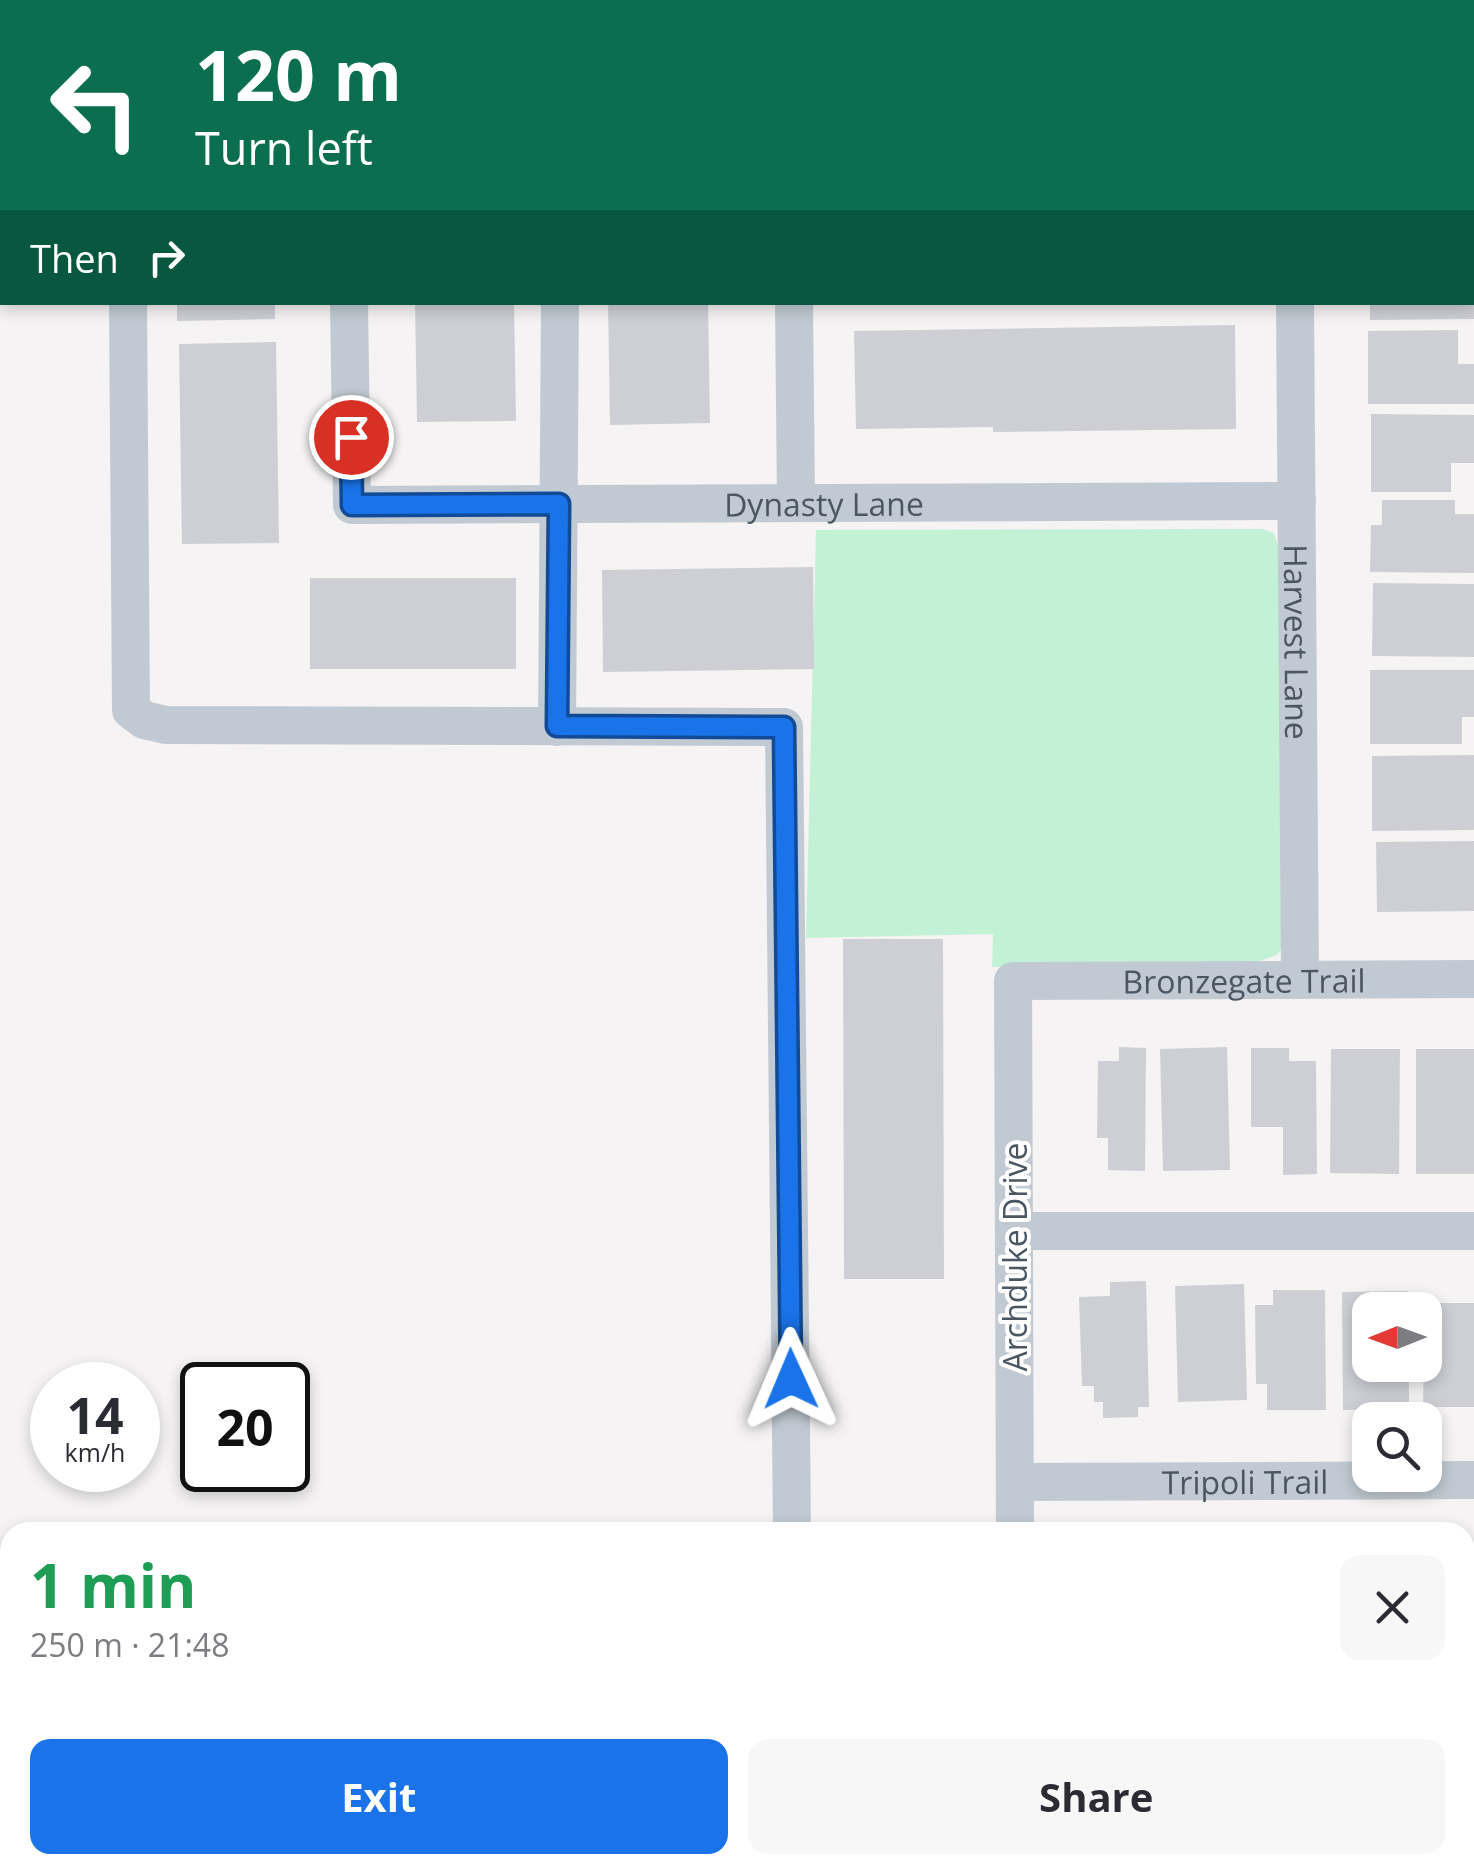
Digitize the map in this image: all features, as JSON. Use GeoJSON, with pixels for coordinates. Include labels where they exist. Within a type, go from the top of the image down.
{"type":"FeatureCollection","features":[{"type":"Feature","properties":{"kind":"street"},"geometry":{"type":"LineString","coordinates":[[128,305],[131,710],[144,720],[166,725],[784,727],[792,1522]]}},
{"type":"Feature","properties":{"kind":"street","name":"Dynasty Lane"},"geometry":{"type":"LineString","coordinates":[[349,305],[352,505],[1297,501]]}},
{"type":"Feature","properties":{"kind":"street"},"geometry":{"type":"LineString","coordinates":[[557,726],[560,305]]}},
{"type":"Feature","properties":{"kind":"street"},"geometry":{"type":"LineString","coordinates":[[794,305],[796,503]]}},
{"type":"Feature","properties":{"kind":"street","name":"Harvest Lane"},"geometry":{"type":"LineString","coordinates":[[1296,305],[1300,980]]}},
{"type":"Feature","properties":{"kind":"street","name":"Bronzegate Trail"},"geometry":{"type":"LineString","coordinates":[[1013,980],[1474,979]]}},
{"type":"Feature","properties":{"kind":"street","name":"Archduke Drive"},"geometry":{"type":"LineString","coordinates":[[1013,980],[1016,1522]]}},
{"type":"Feature","properties":{"kind":"street"},"geometry":{"type":"LineString","coordinates":[[1014,1231],[1474,1230]]}},
{"type":"Feature","properties":{"kind":"street","name":"Tripoli Trail"},"geometry":{"type":"LineString","coordinates":[[1015,1482],[1474,1480]]}},
{"type":"Feature","properties":{"kind":"green space"},"geometry":{"type":"Polygon","coordinates":[[[1263,529],[1274,533],[1281,556],[1285,943],[1277,955],[1256,962],[992,967],[993,934],[806,938],[816,530],[1263,529]]]}},
{"type":"Feature","properties":{"kind":"building"},"geometry":{"type":"Polygon","coordinates":[[[177,305],[275,305],[275,319],[177,321],[177,305]]]}},
{"type":"Feature","properties":{"kind":"building"},"geometry":{"type":"Polygon","coordinates":[[[415,305],[514,305],[516,421],[417,422],[415,305]]]}},
{"type":"Feature","properties":{"kind":"building"},"geometry":{"type":"Polygon","coordinates":[[[608,305],[708,305],[710,423],[610,425],[608,305]]]}},
{"type":"Feature","properties":{"kind":"building"},"geometry":{"type":"Polygon","coordinates":[[[1370,305],[1474,305],[1474,319],[1370,320],[1370,305]]]}},
{"type":"Feature","properties":{"kind":"building"},"geometry":{"type":"Polygon","coordinates":[[[1235,325],[1236,429],[856,429],[854,331],[1235,325]]]}},
{"type":"Feature","properties":{"kind":"building"},"geometry":{"type":"Polygon","coordinates":[[[1458,330],[1458,364],[1474,364],[1474,404],[1368,404],[1368,331],[1458,330]]]}},
{"type":"Feature","properties":{"kind":"building"},"geometry":{"type":"Polygon","coordinates":[[[276,342],[279,543],[182,544],[179,344],[276,342]]]}},
{"type":"Feature","properties":{"kind":"building"},"geometry":{"type":"Polygon","coordinates":[[[1371,414],[1474,415],[1474,463],[1451,463],[1451,492],[1371,492],[1371,414]]]}},
{"type":"Feature","properties":{"kind":"building"},"geometry":{"type":"Polygon","coordinates":[[[1382,500],[1455,500],[1455,514],[1474,514],[1474,573],[1370,572],[1371,525],[1382,525],[1382,500]]]}},
{"type":"Feature","properties":{"kind":"building"},"geometry":{"type":"Polygon","coordinates":[[[813,567],[814,669],[603,672],[602,570],[813,567]]]}},
{"type":"Feature","properties":{"kind":"building"},"geometry":{"type":"Polygon","coordinates":[[[310,578],[516,578],[516,669],[310,669],[310,578]]]}},
{"type":"Feature","properties":{"kind":"building"},"geometry":{"type":"Polygon","coordinates":[[[1373,583],[1474,584],[1474,657],[1372,656],[1373,583]]]}},
{"type":"Feature","properties":{"kind":"building"},"geometry":{"type":"Polygon","coordinates":[[[1370,670],[1474,670],[1474,717],[1462,717],[1462,744],[1370,744],[1370,670]]]}},
{"type":"Feature","properties":{"kind":"building"},"geometry":{"type":"Polygon","coordinates":[[[1474,755],[1474,830],[1372,831],[1372,756],[1474,755]]]}},
{"type":"Feature","properties":{"kind":"building"},"geometry":{"type":"Polygon","coordinates":[[[1474,841],[1474,911],[1377,912],[1376,842],[1474,841]]]}},
{"type":"Feature","properties":{"kind":"building"},"geometry":{"type":"Polygon","coordinates":[[[843,939],[943,939],[944,1279],[844,1279],[843,939]]]}},
{"type":"Feature","properties":{"kind":"building"},"geometry":{"type":"Polygon","coordinates":[[[1119,1047],[1146,1048],[1145,1171],[1108,1170],[1108,1138],[1097,1138],[1098,1061],[1119,1061],[1119,1047]]]}},
{"type":"Feature","properties":{"kind":"building"},"geometry":{"type":"Polygon","coordinates":[[[1227,1047],[1230,1170],[1163,1171],[1160,1049],[1227,1047]]]}},
{"type":"Feature","properties":{"kind":"building"},"geometry":{"type":"Polygon","coordinates":[[[1251,1048],[1289,1048],[1289,1061],[1316,1061],[1317,1174],[1283,1175],[1283,1127],[1251,1127],[1251,1048]]]}},
{"type":"Feature","properties":{"kind":"building"},"geometry":{"type":"Polygon","coordinates":[[[1331,1049],[1400,1049],[1399,1174],[1330,1173],[1331,1049]]]}},
{"type":"Feature","properties":{"kind":"building"},"geometry":{"type":"Polygon","coordinates":[[[1416,1049],[1474,1049],[1474,1174],[1416,1174],[1416,1049]]]}},
{"type":"Feature","properties":{"kind":"building"},"geometry":{"type":"Polygon","coordinates":[[[1146,1281],[1149,1407],[1138,1407],[1138,1417],[1103,1418],[1103,1402],[1094,1402],[1094,1386],[1082,1386],[1079,1297],[1110,1296],[1110,1282],[1146,1281]]]}},
{"type":"Feature","properties":{"kind":"building"},"geometry":{"type":"Polygon","coordinates":[[[1244,1284],[1247,1400],[1178,1402],[1175,1286],[1244,1284]]]}},
{"type":"Feature","properties":{"kind":"building"},"geometry":{"type":"Polygon","coordinates":[[[1273,1290],[1325,1290],[1326,1410],[1267,1410],[1267,1384],[1256,1384],[1255,1305],[1273,1305],[1273,1290]]]}},
{"type":"Feature","properties":{"kind":"building"},"geometry":{"type":"Polygon","coordinates":[[[1408,1291],[1352,1292],[1352,1382],[1409,1382],[1409,1402],[1352,1402],[1352,1410],[1343,1410],[1342,1292],[1408,1291]]]}},
{"type":"Feature","properties":{"kind":"building"},"geometry":{"type":"Polygon","coordinates":[[[1442,1303],[1474,1303],[1474,1407],[1442,1407],[1442,1402],[1423,1402],[1424,1382],[1442,1382],[1442,1303]]]}},
{"type":"Feature","properties":{"kind":"route"},"geometry":{"type":"LineString","coordinates":[[351,437],[352,505],[559,504],[557,726],[784,727],[791,1379]]}}]}
